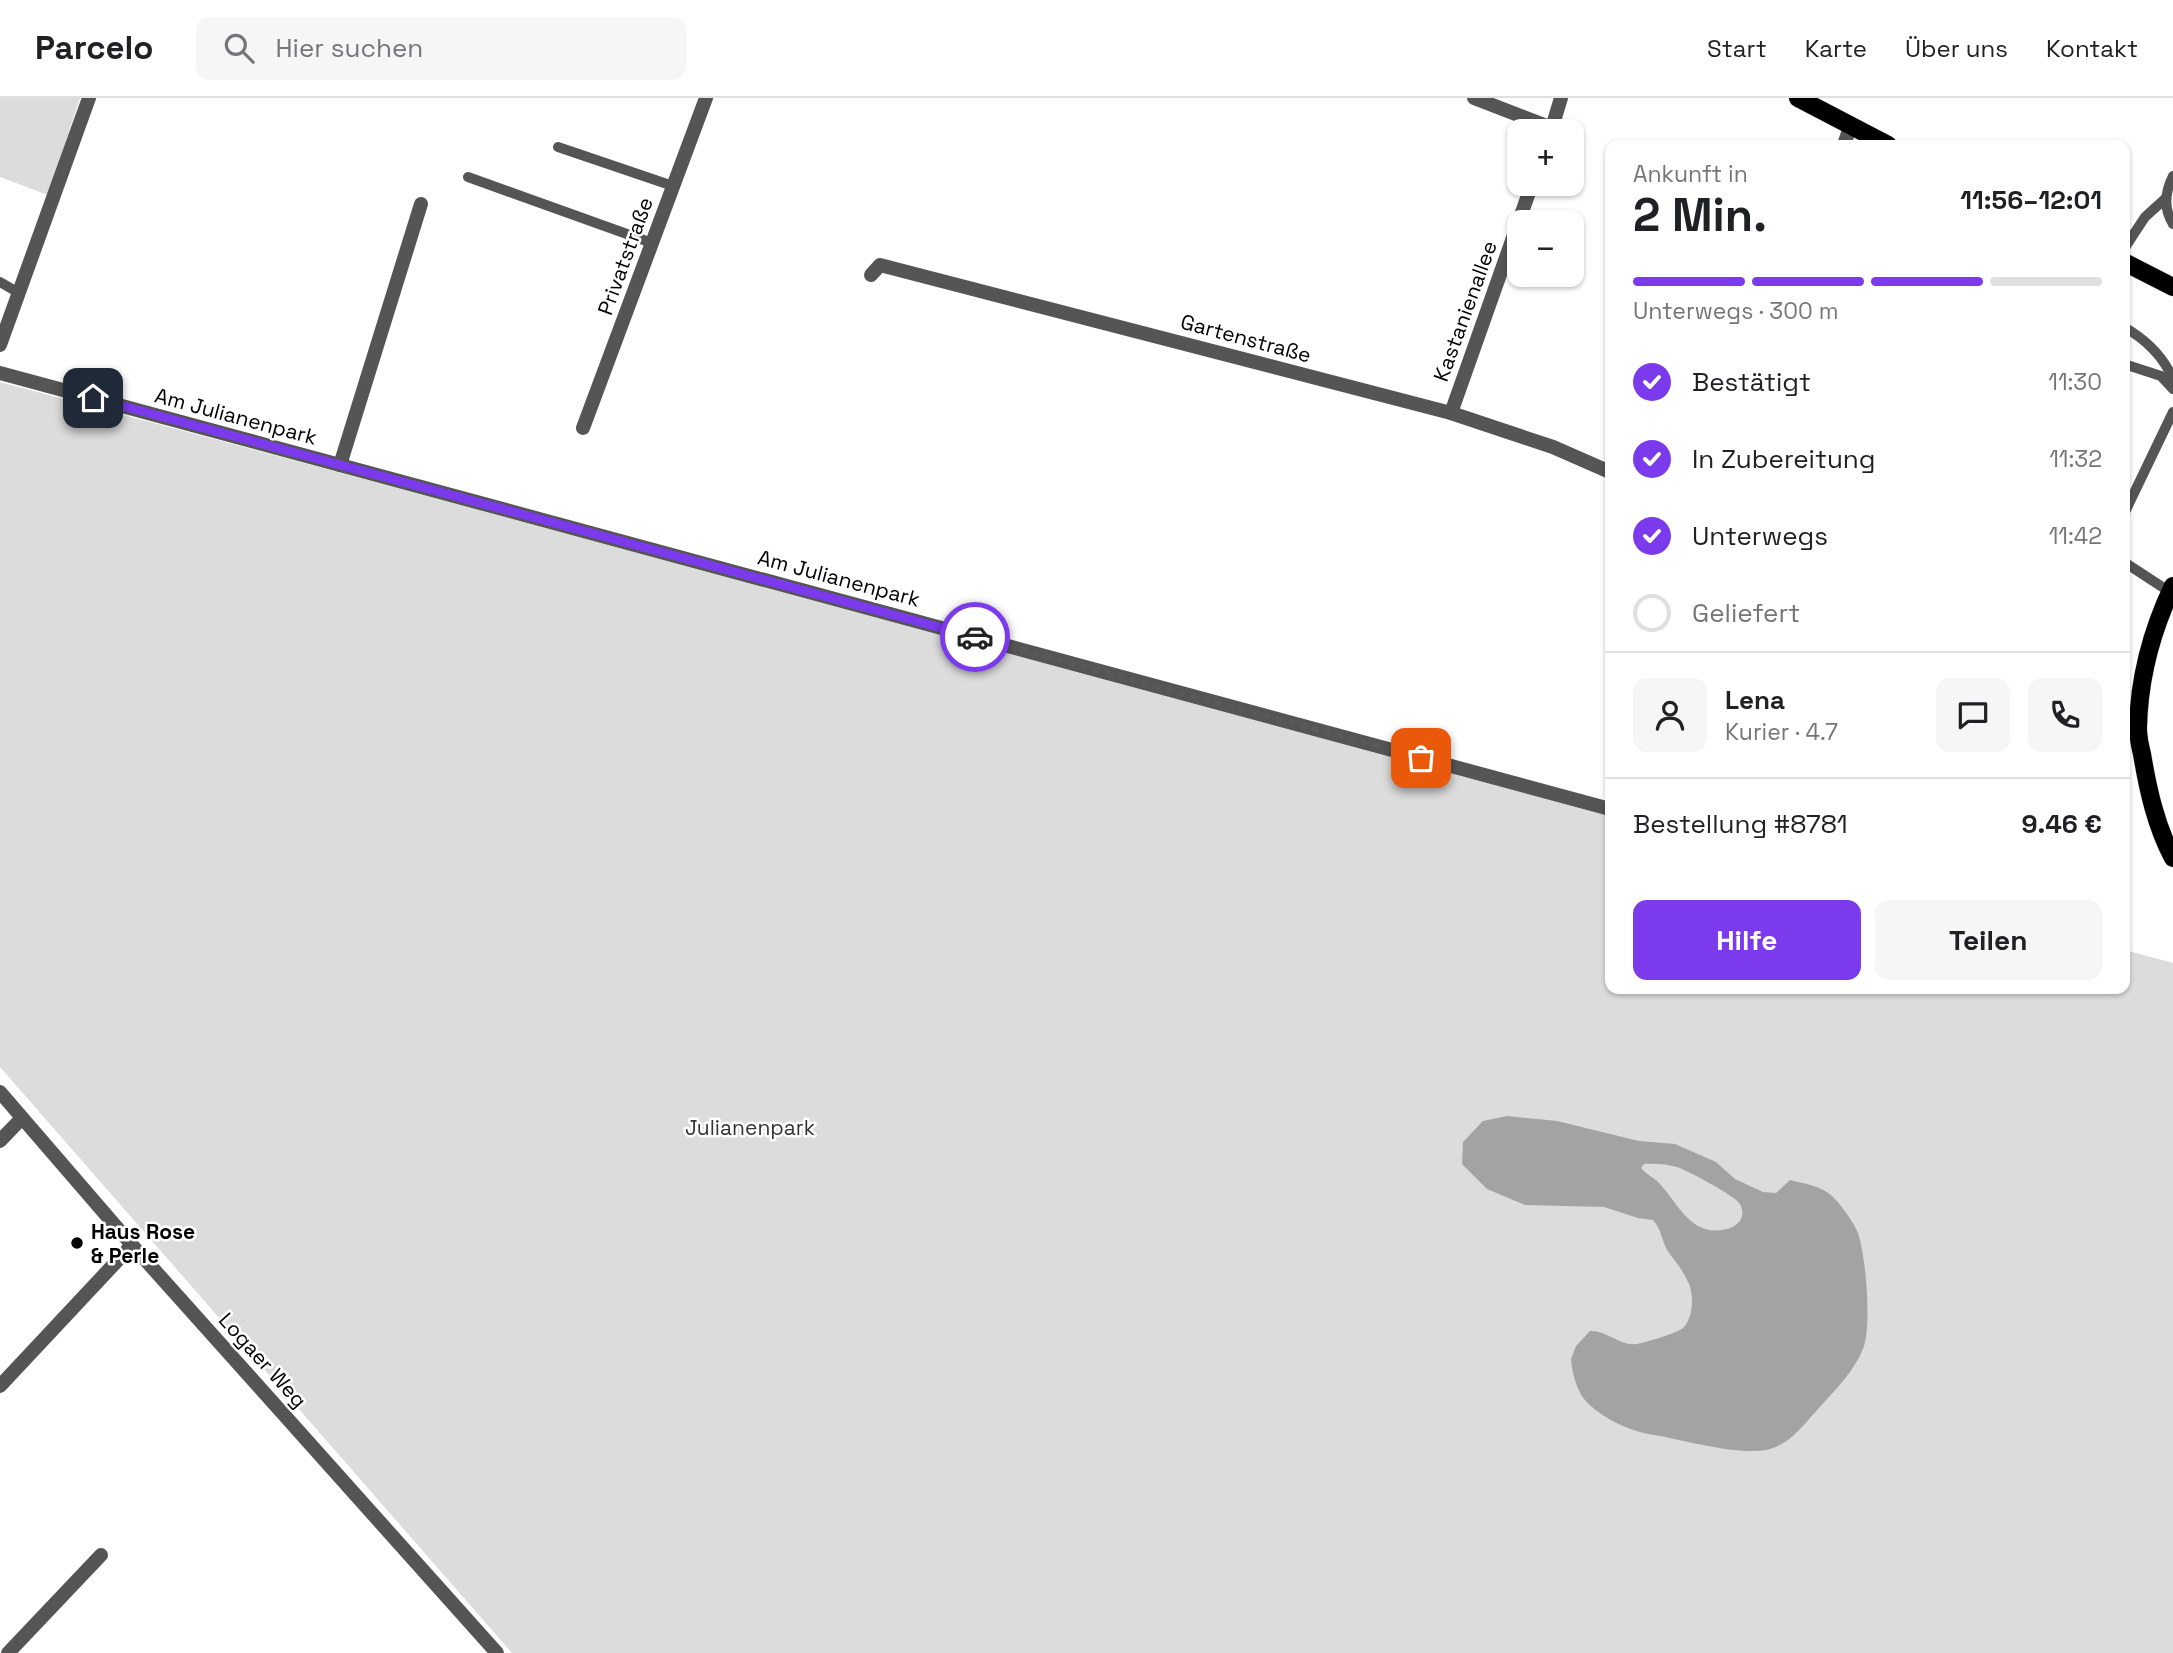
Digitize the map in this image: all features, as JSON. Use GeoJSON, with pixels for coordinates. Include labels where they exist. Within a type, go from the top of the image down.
{"type":"FeatureCollection","features":[{"type":"Feature","properties":{"kind":"main road"},"geometry":{"type":"LineString","coordinates":[[1798,98],[1877,140]]}},
{"type":"Feature","properties":{"kind":"main road"},"geometry":{"type":"LineString","coordinates":[[2130,265],[2161,278],[2173,287]]}},
{"type":"Feature","properties":{"kind":"main road"},"geometry":{"type":"LineString","coordinates":[[2161,278],[2173,302]]}},
{"type":"Feature","properties":{"kind":"main road"},"geometry":{"type":"LineString","coordinates":[[2172,589],[2158,622],[2145,665],[2137,729],[2156,817],[2173,858]]}},
{"type":"Feature","properties":{"kind":"street"},"geometry":{"type":"LineString","coordinates":[[0,345],[89,98]]}},
{"type":"Feature","properties":{"kind":"street","name":"Privatstraße"},"geometry":{"type":"LineString","coordinates":[[583,428],[706,98]]}},
{"type":"Feature","properties":{"kind":"street"},"geometry":{"type":"LineString","coordinates":[[1474,98],[1525,119]]}},
{"type":"Feature","properties":{"kind":"street"},"geometry":{"type":"LineString","coordinates":[[1554,119],[1561,98]]}},
{"type":"Feature","properties":{"kind":"street"},"geometry":{"type":"LineString","coordinates":[[1846,140],[1850,127]]}},
{"type":"Feature","properties":{"kind":"street","name":"Kastanienallee"},"geometry":{"type":"LineString","coordinates":[[1451,413],[1528,196]]}},
{"type":"Feature","properties":{"kind":"street","name":"Am Julianenpark"},"geometry":{"type":"LineString","coordinates":[[340,465],[421,204]]}},
{"type":"Feature","properties":{"kind":"street","name":"Gartenstraße"},"geometry":{"type":"LineString","coordinates":[[871,275],[880,265],[1451,413],[1553,447],[1605,470]]}},
{"type":"Feature","properties":{"kind":"street","name":"Am Julianenpark"},"geometry":{"type":"LineString","coordinates":[[0,373],[1605,808]]}},
{"type":"Feature","properties":{"kind":"street","name":"Logaer Weg"},"geometry":{"type":"LineString","coordinates":[[0,1092],[132,1245],[497,1653]]}},
{"type":"Feature","properties":{"kind":"street"},"geometry":{"type":"LineString","coordinates":[[0,1141],[22,1118]]}},
{"type":"Feature","properties":{"kind":"street"},"geometry":{"type":"LineString","coordinates":[[0,1386],[132,1245]]}},
{"type":"Feature","properties":{"kind":"street"},"geometry":{"type":"LineString","coordinates":[[8,1653],[101,1555]]}},
{"type":"Feature","properties":{"kind":"lane"},"geometry":{"type":"LineString","coordinates":[[558,148],[673,186]]}},
{"type":"Feature","properties":{"kind":"lane"},"geometry":{"type":"LineString","coordinates":[[2173,176],[2166,190],[2166,209],[2173,224]]}},
{"type":"Feature","properties":{"kind":"lane"},"geometry":{"type":"LineString","coordinates":[[468,177],[652,243]]}},
{"type":"Feature","properties":{"kind":"lane"},"geometry":{"type":"LineString","coordinates":[[2130,242],[2145,217],[2166,198]]}},
{"type":"Feature","properties":{"kind":"lane"},"geometry":{"type":"LineString","coordinates":[[0,282],[19,293]]}},
{"type":"Feature","properties":{"kind":"lane"},"geometry":{"type":"LineString","coordinates":[[2130,330],[2160,355],[2173,379]]}},
{"type":"Feature","properties":{"kind":"lane"},"geometry":{"type":"LineString","coordinates":[[2130,366],[2161,376],[2173,389]]}},
{"type":"Feature","properties":{"kind":"lane"},"geometry":{"type":"LineString","coordinates":[[2130,501],[2173,412]]}},
{"type":"Feature","properties":{"kind":"lane"},"geometry":{"type":"LineString","coordinates":[[2130,565],[2172,589]]}},
{"type":"Feature","properties":{"kind":"green space"},"geometry":{"type":"Polygon","coordinates":[[[0,98],[80,98],[48,195],[0,177],[0,98]]]}},
{"type":"Feature","properties":{"kind":"green space","name":"Julianenpark"},"geometry":{"type":"Polygon","coordinates":[[[0,382],[1605,811],[1605,994],[2130,994],[2130,951],[2173,963],[2173,1653],[512,1653],[0,1067],[0,382]]]}},
{"type":"Feature","properties":{"kind":"shaded area"},"geometry":{"type":"Polygon","coordinates":[[[1507,1116],[1557,1121],[1639,1141],[1675,1144],[1716,1162],[1735,1179],[1763,1192],[1776,1193],[1790,1180],[1814,1186],[1830,1194],[1856,1229],[1863,1258],[1867,1292],[1866,1339],[1854,1366],[1796,1433],[1784,1443],[1770,1449],[1744,1451],[1713,1447],[1645,1433],[1607,1418],[1590,1406],[1579,1390],[1571,1359],[1576,1346],[1590,1331],[1602,1333],[1624,1343],[1636,1344],[1680,1330],[1687,1324],[1691,1312],[1692,1299],[1688,1282],[1667,1250],[1653,1220],[1604,1207],[1525,1205],[1487,1189],[1462,1164],[1463,1142],[1483,1121],[1507,1116]],[[1644,1164],[1641,1168],[1658,1182],[1692,1222],[1711,1230],[1725,1230],[1741,1219],[1739,1203],[1720,1189],[1677,1167],[1644,1164]]]}},
{"type":"Feature","properties":{"kind":"way so far"},"geometry":{"type":"LineString","coordinates":[[975,637],[1421,758]]}},
{"type":"Feature","properties":{"kind":"place","name":"Haus Rose & Perle"},"geometry":{"type":"Point","coordinates":[77,1243]}},
{"type":"Feature","properties":{"kind":"route"},"geometry":{"type":"LineString","coordinates":[[93,398],[975,637]]}}]}
